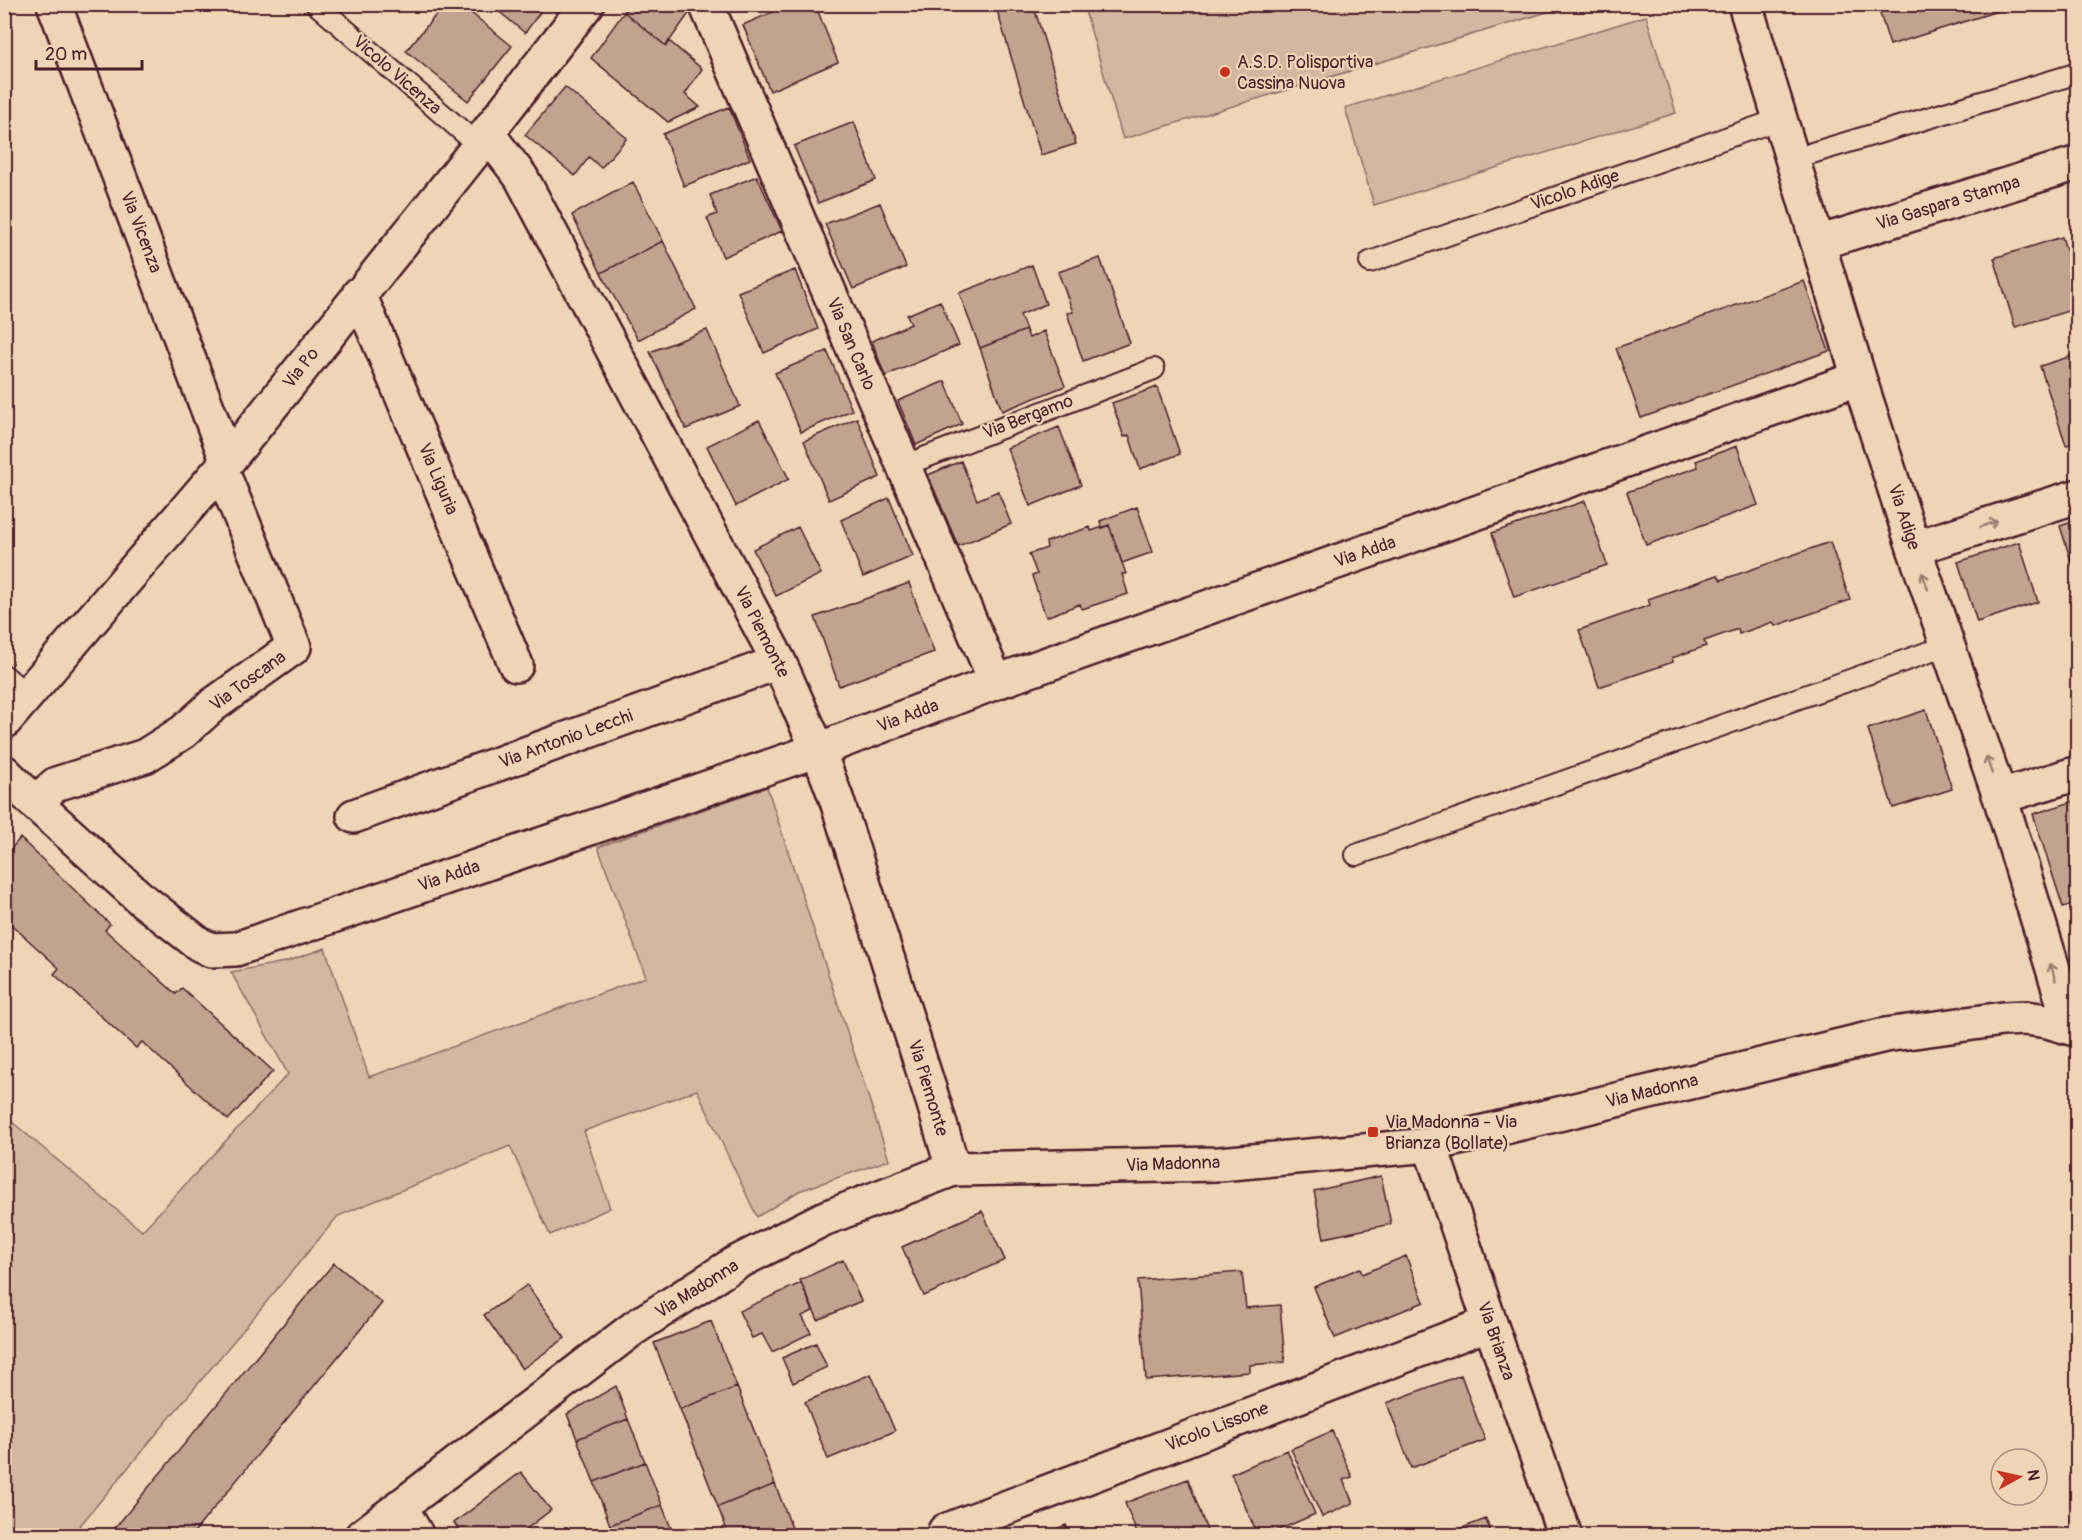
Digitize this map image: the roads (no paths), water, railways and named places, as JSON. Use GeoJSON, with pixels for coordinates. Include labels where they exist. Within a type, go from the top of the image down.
{"type":"FeatureCollection","features":[{"type":"Feature","properties":{"kind":"street","name":"Via Vicenza"},"geometry":{"type":"LineString","coordinates":[[54,4],[224,465]]}},
{"type":"Feature","properties":{"kind":"street","name":"Via Po"},"geometry":{"type":"LineString","coordinates":[[4,722],[16,685],[224,465],[483,139],[587,4]]}},
{"type":"Feature","properties":{"kind":"street","name":"Via San Carlo"},"geometry":{"type":"LineString","coordinates":[[706,4],[996,682]]}},
{"type":"Feature","properties":{"kind":"street","name":"Via Adige"},"geometry":{"type":"LineString","coordinates":[[1744,4],[1914,548],[1939,649],[2000,797],[2074,1029]]}},
{"type":"Feature","properties":{"kind":"street","name":"Via Piemonte"},"geometry":{"type":"LineString","coordinates":[[483,139],[522,177],[779,663],[818,750],[844,821],[934,1104],[952,1169]]}},
{"type":"Feature","properties":{"kind":"street","name":"Via Gaspara Stampa"},"geometry":{"type":"LineString","coordinates":[[1818,243],[2078,163]]}},
{"type":"Feature","properties":{"kind":"street","name":"Via Liguria"},"geometry":{"type":"LineString","coordinates":[[359,294],[516,665]]}},
{"type":"Feature","properties":{"kind":"street","name":"Via Adda"},"geometry":{"type":"LineString","coordinates":[[4,772],[140,898],[199,944],[211,950],[223,951],[248,945],[818,750],[996,682],[1859,378]]}},
{"type":"Feature","properties":{"kind":"street","name":"Via Toscana"},"geometry":{"type":"LineString","coordinates":[[35,803],[56,784],[145,756],[183,732],[213,705],[294,647],[224,465]]}},
{"type":"Feature","properties":{"kind":"street"},"geometry":{"type":"LineString","coordinates":[[1914,548],[2078,496]]}},
{"type":"Feature","properties":{"kind":"street","name":"Via Antonio Lecchi"},"geometry":{"type":"LineString","coordinates":[[354,816],[779,663]]}},
{"type":"Feature","properties":{"kind":"street"},"geometry":{"type":"LineString","coordinates":[[2000,797],[2078,773]]}},
{"type":"Feature","properties":{"kind":"street","name":"Via Madonna"},"geometry":{"type":"LineString","coordinates":[[362,1536],[634,1328],[734,1264],[823,1219],[952,1169],[1219,1164],[1430,1145],[1885,1035],[2026,1018],[2074,1029]]}},
{"type":"Feature","properties":{"kind":"street","name":"Via Brianza"},"geometry":{"type":"LineString","coordinates":[[1430,1145],[1565,1536]]}},
{"type":"Feature","properties":{"kind":"street","name":"Vicolo Lissone"},"geometry":{"type":"LineString","coordinates":[[945,1531],[1490,1323]]}},
{"type":"Feature","properties":{"kind":"street"},"geometry":{"type":"LineString","coordinates":[[400,1506],[417,1536]]}},
{"type":"Feature","properties":{"kind":"lane","name":"Vicolo Vicenza"},"geometry":{"type":"LineString","coordinates":[[316,4],[483,139]]}},
{"type":"Feature","properties":{"kind":"lane"},"geometry":{"type":"LineString","coordinates":[[1812,153],[2078,73]]}},
{"type":"Feature","properties":{"kind":"lane","name":"Vicolo Adige"},"geometry":{"type":"LineString","coordinates":[[1370,262],[1780,119]]}},
{"type":"Feature","properties":{"kind":"lane","name":"Via Bergamo"},"geometry":{"type":"LineString","coordinates":[[903,465],[1154,369]]}},
{"type":"Feature","properties":{"kind":"lane"},"geometry":{"type":"LineString","coordinates":[[1356,855],[1939,649]]}},
{"type":"Feature","properties":{"kind":"place","name":"A.S.D. Polisportiva Cassina Nuova"},"geometry":{"type":"Point","coordinates":[1225,72]}},
{"type":"Feature","properties":{"kind":"place","name":"Via Madonna - Via Brianza (Bollate)"},"geometry":{"type":"Point","coordinates":[1373,1132]}}]}
